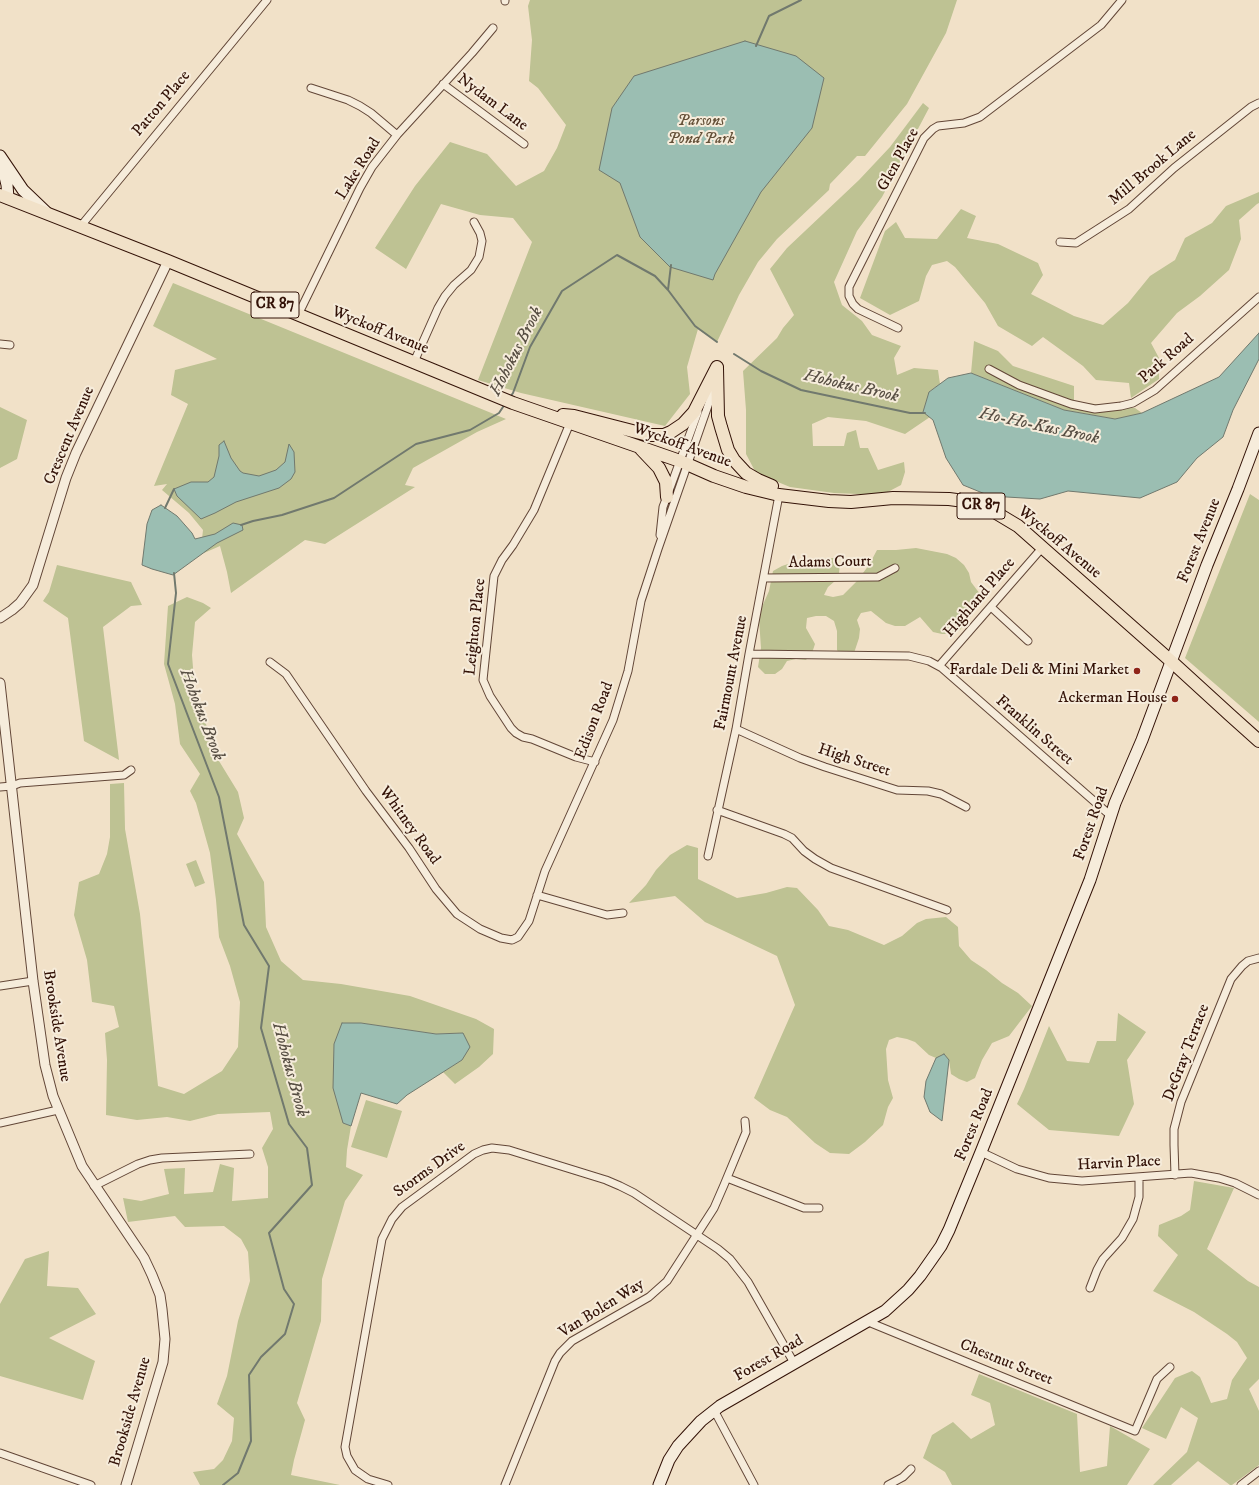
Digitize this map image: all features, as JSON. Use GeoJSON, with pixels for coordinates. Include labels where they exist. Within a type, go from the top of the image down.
{"type":"FeatureCollection","features":[{"type":"Feature","properties":{"kind":"main road","name":"Wyckoff Avenue"},"geometry":{"type":"LineString","coordinates":[[0,156],[23,190],[48,214]]}},
{"type":"Feature","properties":{"kind":"main road","name":"Wyckoff Avenue"},"geometry":{"type":"LineString","coordinates":[[0,166],[4,172],[4,196],[168,261],[507,400],[684,463],[738,484],[779,495],[829,502],[850,502],[893,498],[949,499],[964,501],[986,508],[1007,519],[1042,548],[1172,662],[1259,741]]}},
{"type":"Feature","properties":{"kind":"main road"},"geometry":{"type":"LineString","coordinates":[[540,412],[574,416],[648,435],[664,435],[683,424],[694,412],[717,367]]}},
{"type":"Feature","properties":{"kind":"main road"},"geometry":{"type":"LineString","coordinates":[[717,367],[720,427],[726,445],[734,460],[746,473],[758,480],[802,499]]}},
{"type":"Feature","properties":{"kind":"main road","name":"Forest Avenue"},"geometry":{"type":"LineString","coordinates":[[1172,662],[1207,565],[1257,448],[1259,433]]}},
{"type":"Feature","properties":{"kind":"main road"},"geometry":{"type":"LineString","coordinates":[[639,447],[659,468],[666,482],[667,497]]}},
{"type":"Feature","properties":{"kind":"main road","name":"Forest Road"},"geometry":{"type":"LineString","coordinates":[[658,1485],[678,1446],[701,1421],[714,1410],[885,1310],[895,1303],[931,1262],[949,1230],[981,1152],[1090,880],[1115,803],[1142,740],[1172,662]]}},
{"type":"Feature","properties":{"kind":"street","name":"Patton Place"},"geometry":{"type":"LineString","coordinates":[[80,227],[266,0]]}},
{"type":"Feature","properties":{"kind":"street","name":"Glen Place"},"geometry":{"type":"LineString","coordinates":[[898,328],[858,309],[853,304],[849,286],[924,138],[938,126],[964,123],[980,117],[1101,25],[1122,0]]}},
{"type":"Feature","properties":{"kind":"street","name":"Lake Road"},"geometry":{"type":"LineString","coordinates":[[298,315],[360,188],[372,167],[397,135],[470,56],[493,28]]}},
{"type":"Feature","properties":{"kind":"street","name":"Nydam Lane"},"geometry":{"type":"LineString","coordinates":[[444,84],[524,144]]}},
{"type":"Feature","properties":{"kind":"street"},"geometry":{"type":"LineString","coordinates":[[311,88],[348,100],[360,106],[371,113],[397,135]]}},
{"type":"Feature","properties":{"kind":"street","name":"Mill Brook Lane"},"geometry":{"type":"LineString","coordinates":[[1060,242],[1076,243],[1128,209],[1174,168],[1259,103]]}},
{"type":"Feature","properties":{"kind":"street"},"geometry":{"type":"LineString","coordinates":[[414,362],[438,308],[445,296],[454,285],[471,270],[480,257],[482,241],[480,232],[474,222]]}},
{"type":"Feature","properties":{"kind":"street","name":"Crescent Avenue"},"geometry":{"type":"LineString","coordinates":[[0,618],[12,610],[20,602],[33,585],[66,478],[76,453],[168,261]]}},
{"type":"Feature","properties":{"kind":"street","name":"Park Road"},"geometry":{"type":"LineString","coordinates":[[989,369],[1019,385],[1076,405],[1096,409],[1121,406],[1139,400],[1155,390],[1259,297]]}},
{"type":"Feature","properties":{"kind":"street"},"geometry":{"type":"LineString","coordinates":[[0,344],[10,345]]}},
{"type":"Feature","properties":{"kind":"street","name":"Edison Road"},"geometry":{"type":"LineString","coordinates":[[537,895],[545,871],[595,762],[618,706],[628,671],[642,601],[697,416],[717,367]]}},
{"type":"Feature","properties":{"kind":"street","name":"Leighton Place"},"geometry":{"type":"LineString","coordinates":[[570,423],[534,510],[502,560],[494,576],[483,680],[490,696],[511,728],[516,733],[522,737],[532,739],[595,762]]}},
{"type":"Feature","properties":{"kind":"street","name":"Edison Road"},"geometry":{"type":"LineString","coordinates":[[658,549],[663,507],[684,463]]}},
{"type":"Feature","properties":{"kind":"street","name":"Fairmount Avenue"},"geometry":{"type":"LineString","coordinates":[[708,856],[736,729],[779,495]]}},
{"type":"Feature","properties":{"kind":"street","name":"Highland Place"},"geometry":{"type":"LineString","coordinates":[[939,666],[1042,548]]}},
{"type":"Feature","properties":{"kind":"street","name":"Adams Court"},"geometry":{"type":"LineString","coordinates":[[764,578],[878,577],[894,568]]}},
{"type":"Feature","properties":{"kind":"street"},"geometry":{"type":"LineString","coordinates":[[991,607],[1028,641]]}},
{"type":"Feature","properties":{"kind":"street","name":"Franklin Street"},"geometry":{"type":"LineString","coordinates":[[749,654],[909,656],[929,661],[939,666],[1111,816]]}},
{"type":"Feature","properties":{"kind":"street","name":"Whitney Road"},"geometry":{"type":"LineString","coordinates":[[270,662],[286,674],[366,791],[409,848],[439,893],[457,914],[480,929],[501,938],[512,940],[523,932],[529,921],[537,895]]}},
{"type":"Feature","properties":{"kind":"street","name":"Brookside Avenue"},"geometry":{"type":"LineString","coordinates":[[0,683],[33,981],[45,1065],[53,1096],[82,1166],[94,1186],[144,1258],[160,1296],[164,1326],[163,1362],[126,1485]]}},
{"type":"Feature","properties":{"kind":"street","name":"High Street"},"geometry":{"type":"LineString","coordinates":[[736,729],[800,758],[825,767],[897,790],[928,791],[941,794],[966,807]]}},
{"type":"Feature","properties":{"kind":"street"},"geometry":{"type":"LineString","coordinates":[[0,787],[12,786],[20,783],[124,775],[131,770]]}},
{"type":"Feature","properties":{"kind":"street"},"geometry":{"type":"LineString","coordinates":[[717,810],[784,834],[799,844],[804,851],[826,866],[947,910]]}},
{"type":"Feature","properties":{"kind":"street"},"geometry":{"type":"LineString","coordinates":[[537,895],[607,914],[623,914]]}},
{"type":"Feature","properties":{"kind":"street","name":"DeGray Terrace"},"geometry":{"type":"LineString","coordinates":[[1175,1174],[1174,1129],[1181,1102],[1231,979],[1248,961],[1259,958]]}},
{"type":"Feature","properties":{"kind":"street"},"geometry":{"type":"LineString","coordinates":[[0,986],[33,981]]}},
{"type":"Feature","properties":{"kind":"street"},"geometry":{"type":"LineString","coordinates":[[0,1123],[58,1110]]}},
{"type":"Feature","properties":{"kind":"street","name":"Van Bolen Way"},"geometry":{"type":"LineString","coordinates":[[505,1485],[555,1361],[560,1353],[572,1342],[649,1297],[657,1291],[672,1274],[714,1208],[746,1132],[745,1121]]}},
{"type":"Feature","properties":{"kind":"street","name":"Storms Drive"},"geometry":{"type":"LineString","coordinates":[[388,1485],[368,1479],[355,1470],[347,1456],[345,1443],[382,1239],[392,1219],[402,1207],[474,1154],[483,1150],[500,1149],[603,1179],[620,1186],[634,1193],[718,1249],[739,1269],[748,1282],[794,1363]]}},
{"type":"Feature","properties":{"kind":"street","name":"Harvin Place"},"geometry":{"type":"LineString","coordinates":[[981,1152],[1017,1168],[1049,1178],[1082,1181],[1191,1173],[1220,1178],[1235,1183],[1259,1195]]}},
{"type":"Feature","properties":{"kind":"street"},"geometry":{"type":"LineString","coordinates":[[94,1186],[138,1164],[150,1160],[162,1158],[250,1154]]}},
{"type":"Feature","properties":{"kind":"street"},"geometry":{"type":"LineString","coordinates":[[1090,1288],[1103,1259],[1122,1238],[1133,1219],[1139,1197],[1139,1177]]}},
{"type":"Feature","properties":{"kind":"street"},"geometry":{"type":"LineString","coordinates":[[727,1178],[804,1208],[819,1208]]}},
{"type":"Feature","properties":{"kind":"street","name":"Chestnut Street"},"geometry":{"type":"LineString","coordinates":[[866,1321],[1135,1431],[1157,1379],[1170,1367]]}},
{"type":"Feature","properties":{"kind":"street"},"geometry":{"type":"LineString","coordinates":[[714,1410],[754,1485]]}},
{"type":"Feature","properties":{"kind":"street"},"geometry":{"type":"LineString","coordinates":[[0,1453],[91,1485]]}},
{"type":"Feature","properties":{"kind":"street"},"geometry":{"type":"LineString","coordinates":[[888,1485],[903,1477],[911,1469]]}},
{"type":"Feature","properties":{"kind":"street"},"geometry":{"type":"LineString","coordinates":[[1241,1485],[1259,1471]]}},
{"type":"Feature","properties":{"kind":"green space","name":"Parsons Pond Park"},"geometry":{"type":"Polygon","coordinates":[[[530,0],[957,0],[946,33],[907,104],[865,156],[857,156],[830,184],[829,190],[777,239],[758,262],[739,295],[717,342],[698,329],[687,367],[690,394],[665,426],[521,393],[478,380],[532,242],[513,218],[480,215],[441,204],[406,269],[375,248],[415,186],[450,142],[487,154],[516,186],[544,171],[557,148],[566,125],[538,88],[529,81],[532,40],[528,6],[530,0]]]}},
{"type":"Feature","properties":{"kind":"green space"},"geometry":{"type":"Polygon","coordinates":[[[923,103],[929,108],[882,197],[857,231],[834,282],[842,305],[862,321],[872,335],[901,346],[894,358],[897,375],[914,368],[938,370],[940,384],[930,391],[923,412],[930,417],[905,434],[866,421],[828,417],[812,424],[813,446],[844,446],[847,433],[856,430],[860,448],[868,448],[878,470],[904,462],[905,472],[901,485],[882,495],[834,493],[790,487],[756,473],[746,454],[746,410],[743,371],[777,338],[794,315],[770,269],[787,248],[859,180],[890,147],[923,103]]]}},
{"type":"Feature","properties":{"kind":"green space"},"geometry":{"type":"Polygon","coordinates":[[[1259,192],[1259,203],[1239,220],[1241,239],[1229,270],[1200,296],[1177,313],[1151,343],[1159,358],[1159,379],[1131,398],[1129,383],[1096,380],[1083,366],[1043,337],[1032,346],[998,326],[985,303],[955,267],[947,261],[932,265],[926,276],[919,301],[890,315],[860,298],[885,231],[896,222],[905,238],[937,239],[961,209],[976,216],[967,238],[998,244],[1038,263],[1043,275],[1031,294],[1074,316],[1103,325],[1128,303],[1150,276],[1175,260],[1185,238],[1212,223],[1226,206],[1259,192]]]}},
{"type":"Feature","properties":{"kind":"green space"},"geometry":{"type":"Polygon","coordinates":[[[173,283],[506,419],[477,432],[413,468],[405,485],[415,487],[325,544],[305,540],[231,593],[220,546],[204,553],[202,539],[203,530],[189,513],[162,490],[167,484],[154,486],[188,404],[171,395],[175,370],[217,359],[153,326],[173,283]]]}},
{"type":"Feature","properties":{"kind":"green space"},"geometry":{"type":"Polygon","coordinates":[[[974,341],[998,351],[1013,366],[1074,386],[1074,402],[1135,408],[1142,413],[1115,419],[1064,410],[971,373],[974,341]]]}},
{"type":"Feature","properties":{"kind":"green space"},"geometry":{"type":"Polygon","coordinates":[[[0,407],[27,420],[17,459],[0,468],[0,407]]]}},
{"type":"Feature","properties":{"kind":"green space"},"geometry":{"type":"Polygon","coordinates":[[[1250,494],[1259,500],[1259,722],[1185,658],[1250,494]]]}},
{"type":"Feature","properties":{"kind":"green space"},"geometry":{"type":"Polygon","coordinates":[[[916,548],[947,554],[956,558],[964,565],[969,573],[971,582],[983,598],[960,630],[952,634],[933,632],[920,617],[905,626],[895,626],[886,623],[871,611],[861,613],[857,620],[860,629],[859,638],[853,656],[843,658],[837,650],[837,631],[834,621],[826,616],[816,616],[807,618],[806,628],[815,644],[812,653],[806,660],[796,659],[787,661],[782,669],[775,674],[765,674],[758,667],[761,648],[759,619],[761,609],[769,591],[773,571],[791,563],[812,559],[833,558],[840,564],[839,573],[835,581],[828,587],[824,595],[833,597],[843,595],[857,581],[869,565],[877,550],[916,548]]]}},
{"type":"Feature","properties":{"kind":"green space"},"geometry":{"type":"Polygon","coordinates":[[[57,565],[131,582],[142,605],[131,606],[103,627],[119,760],[84,741],[68,618],[43,601],[49,592],[57,565]]]}},
{"type":"Feature","properties":{"kind":"green space"},"geometry":{"type":"Polygon","coordinates":[[[187,597],[203,603],[211,608],[195,622],[192,655],[195,693],[219,761],[238,792],[244,818],[237,834],[264,882],[266,927],[281,961],[303,980],[341,984],[410,996],[476,1019],[494,1029],[493,1054],[479,1067],[455,1084],[443,1072],[462,1060],[463,1033],[436,1034],[361,1023],[343,1123],[351,1126],[346,1167],[363,1175],[345,1201],[322,1279],[321,1321],[297,1403],[305,1420],[291,1475],[340,1485],[200,1485],[193,1472],[214,1469],[223,1460],[232,1441],[234,1418],[217,1404],[227,1376],[238,1321],[250,1281],[248,1252],[241,1239],[224,1226],[185,1227],[175,1216],[128,1222],[123,1198],[141,1201],[169,1194],[164,1169],[185,1168],[184,1194],[213,1192],[220,1164],[234,1168],[232,1201],[268,1198],[268,1167],[262,1148],[273,1129],[270,1112],[218,1114],[190,1121],[167,1117],[137,1120],[106,1115],[107,1060],[105,1033],[119,1027],[114,1006],[92,1002],[87,960],[74,915],[79,882],[99,874],[107,854],[110,837],[110,784],[124,783],[125,829],[140,914],[158,1086],[184,1094],[222,1071],[238,1047],[240,1002],[230,966],[219,937],[210,853],[196,803],[190,791],[200,774],[180,744],[175,704],[164,664],[168,606],[187,597]]]}},
{"type":"Feature","properties":{"kind":"green space"},"geometry":{"type":"Polygon","coordinates":[[[687,845],[698,848],[698,879],[737,898],[766,893],[787,887],[797,888],[818,910],[829,926],[848,930],[884,945],[902,936],[917,923],[926,919],[946,917],[958,927],[959,946],[971,960],[1018,993],[1032,1006],[1009,1036],[992,1043],[982,1060],[975,1078],[967,1082],[951,1074],[949,1060],[944,1055],[936,1058],[929,1055],[915,1042],[907,1039],[897,1037],[889,1040],[886,1049],[888,1080],[893,1098],[888,1107],[883,1125],[865,1142],[849,1154],[830,1153],[815,1143],[787,1117],[770,1110],[754,1098],[795,1005],[777,956],[705,922],[675,896],[629,903],[646,885],[656,870],[670,855],[687,845]]]}},
{"type":"Feature","properties":{"kind":"green space"},"geometry":{"type":"Polygon","coordinates":[[[196,860],[205,883],[195,887],[186,864],[196,860]]]}},
{"type":"Feature","properties":{"kind":"green space"},"geometry":{"type":"Polygon","coordinates":[[[1118,1013],[1146,1032],[1127,1060],[1134,1104],[1119,1136],[1049,1130],[1017,1104],[1049,1026],[1067,1061],[1089,1063],[1097,1041],[1116,1041],[1118,1013]]]}},
{"type":"Feature","properties":{"kind":"green space"},"geometry":{"type":"Polygon","coordinates":[[[366,1100],[402,1111],[387,1158],[351,1147],[366,1100]]]}},
{"type":"Feature","properties":{"kind":"green space"},"geometry":{"type":"Polygon","coordinates":[[[1194,1181],[1234,1188],[1207,1249],[1248,1281],[1259,1287],[1259,1379],[1249,1389],[1259,1411],[1259,1465],[1230,1485],[1198,1461],[1171,1485],[1153,1485],[1187,1452],[1198,1418],[1181,1407],[1166,1439],[1142,1428],[1175,1378],[1192,1371],[1200,1377],[1211,1403],[1227,1399],[1232,1380],[1247,1358],[1237,1342],[1227,1334],[1194,1312],[1153,1291],[1178,1255],[1158,1236],[1159,1225],[1181,1216],[1190,1210],[1194,1181]]]}},
{"type":"Feature","properties":{"kind":"green space"},"geometry":{"type":"Polygon","coordinates":[[[49,1251],[47,1286],[78,1288],[96,1314],[49,1338],[95,1361],[83,1400],[0,1376],[0,1304],[25,1259],[49,1251]]]}},
{"type":"Feature","properties":{"kind":"green space"},"geometry":{"type":"Polygon","coordinates":[[[979,1374],[1077,1414],[1080,1472],[1107,1466],[1110,1426],[1150,1449],[1127,1485],[952,1485],[945,1472],[923,1458],[932,1435],[953,1422],[971,1439],[995,1425],[990,1403],[971,1395],[979,1374]]]}},
{"type":"Feature","properties":{"kind":"water"},"geometry":{"type":"Polygon","coordinates":[[[745,41],[796,56],[824,78],[812,128],[761,192],[713,280],[670,267],[640,237],[620,183],[599,170],[612,108],[634,76],[745,41]]]}},
{"type":"Feature","properties":{"kind":"water","name":"Ho-Ho-Kus Brook"},"geometry":{"type":"Polygon","coordinates":[[[1259,333],[1259,359],[1233,410],[1223,437],[1197,458],[1177,482],[1140,498],[1068,491],[1040,499],[990,496],[963,485],[946,458],[933,420],[923,412],[929,392],[948,378],[971,373],[1064,410],[1115,419],[1142,413],[1219,377],[1259,333]]]}},
{"type":"Feature","properties":{"kind":"water"},"geometry":{"type":"Polygon","coordinates":[[[224,441],[231,458],[240,471],[259,476],[276,470],[285,462],[289,444],[294,452],[295,472],[291,479],[279,488],[236,502],[201,519],[177,496],[174,489],[191,482],[208,482],[214,477],[219,456],[219,445],[224,441]]]}},
{"type":"Feature","properties":{"kind":"water"},"geometry":{"type":"Polygon","coordinates":[[[161,505],[177,516],[192,533],[195,539],[215,534],[233,523],[242,525],[243,530],[217,543],[173,575],[152,569],[142,565],[147,524],[152,510],[161,505]]]}},
{"type":"Feature","properties":{"kind":"water"},"geometry":{"type":"Polygon","coordinates":[[[342,1023],[361,1023],[436,1034],[463,1033],[470,1047],[462,1060],[407,1095],[397,1104],[361,1093],[351,1126],[343,1123],[333,1088],[334,1044],[342,1023]]]}},
{"type":"Feature","properties":{"kind":"water"},"geometry":{"type":"Polygon","coordinates":[[[944,1054],[949,1060],[942,1121],[930,1112],[924,1097],[926,1081],[936,1058],[944,1054]]]}},
{"type":"Feature","properties":{"kind":"waterway"},"geometry":{"type":"LineString","coordinates":[[756,46],[769,16],[801,0]]}},
{"type":"Feature","properties":{"kind":"waterway","name":"Hohokus Brook"},"geometry":{"type":"LineString","coordinates":[[510,397],[513,393],[530,347],[562,291],[617,255],[655,276],[668,290],[695,326],[717,342]]}},
{"type":"Feature","properties":{"kind":"waterway"},"geometry":{"type":"LineString","coordinates":[[668,290],[671,265]]}},
{"type":"Feature","properties":{"kind":"waterway","name":"Hohokus Brook"},"geometry":{"type":"LineString","coordinates":[[734,354],[761,371],[801,390],[910,413],[925,413]]}},
{"type":"Feature","properties":{"kind":"waterway","name":"Hohokus Brook"},"geometry":{"type":"LineString","coordinates":[[241,525],[282,515],[334,498],[416,444],[470,430],[499,413],[505,404]]}},
{"type":"Feature","properties":{"kind":"waterway"},"geometry":{"type":"LineString","coordinates":[[165,508],[174,489]]}},
{"type":"Feature","properties":{"kind":"waterway","name":"Hohokus Brook"},"geometry":{"type":"LineString","coordinates":[[174,573],[176,593],[168,664],[219,797],[244,925],[269,966],[261,1028],[289,1124],[307,1148],[312,1185],[269,1233],[284,1289],[294,1304],[285,1334],[261,1357],[249,1375],[251,1441],[238,1473],[223,1485]]}},
{"type":"Feature","properties":{"kind":"place","name":"Fardale Deli & Mini Market"},"geometry":{"type":"Point","coordinates":[1137,671]}},
{"type":"Feature","properties":{"kind":"place","name":"Ackerman House"},"geometry":{"type":"Point","coordinates":[1175,699]}}]}
